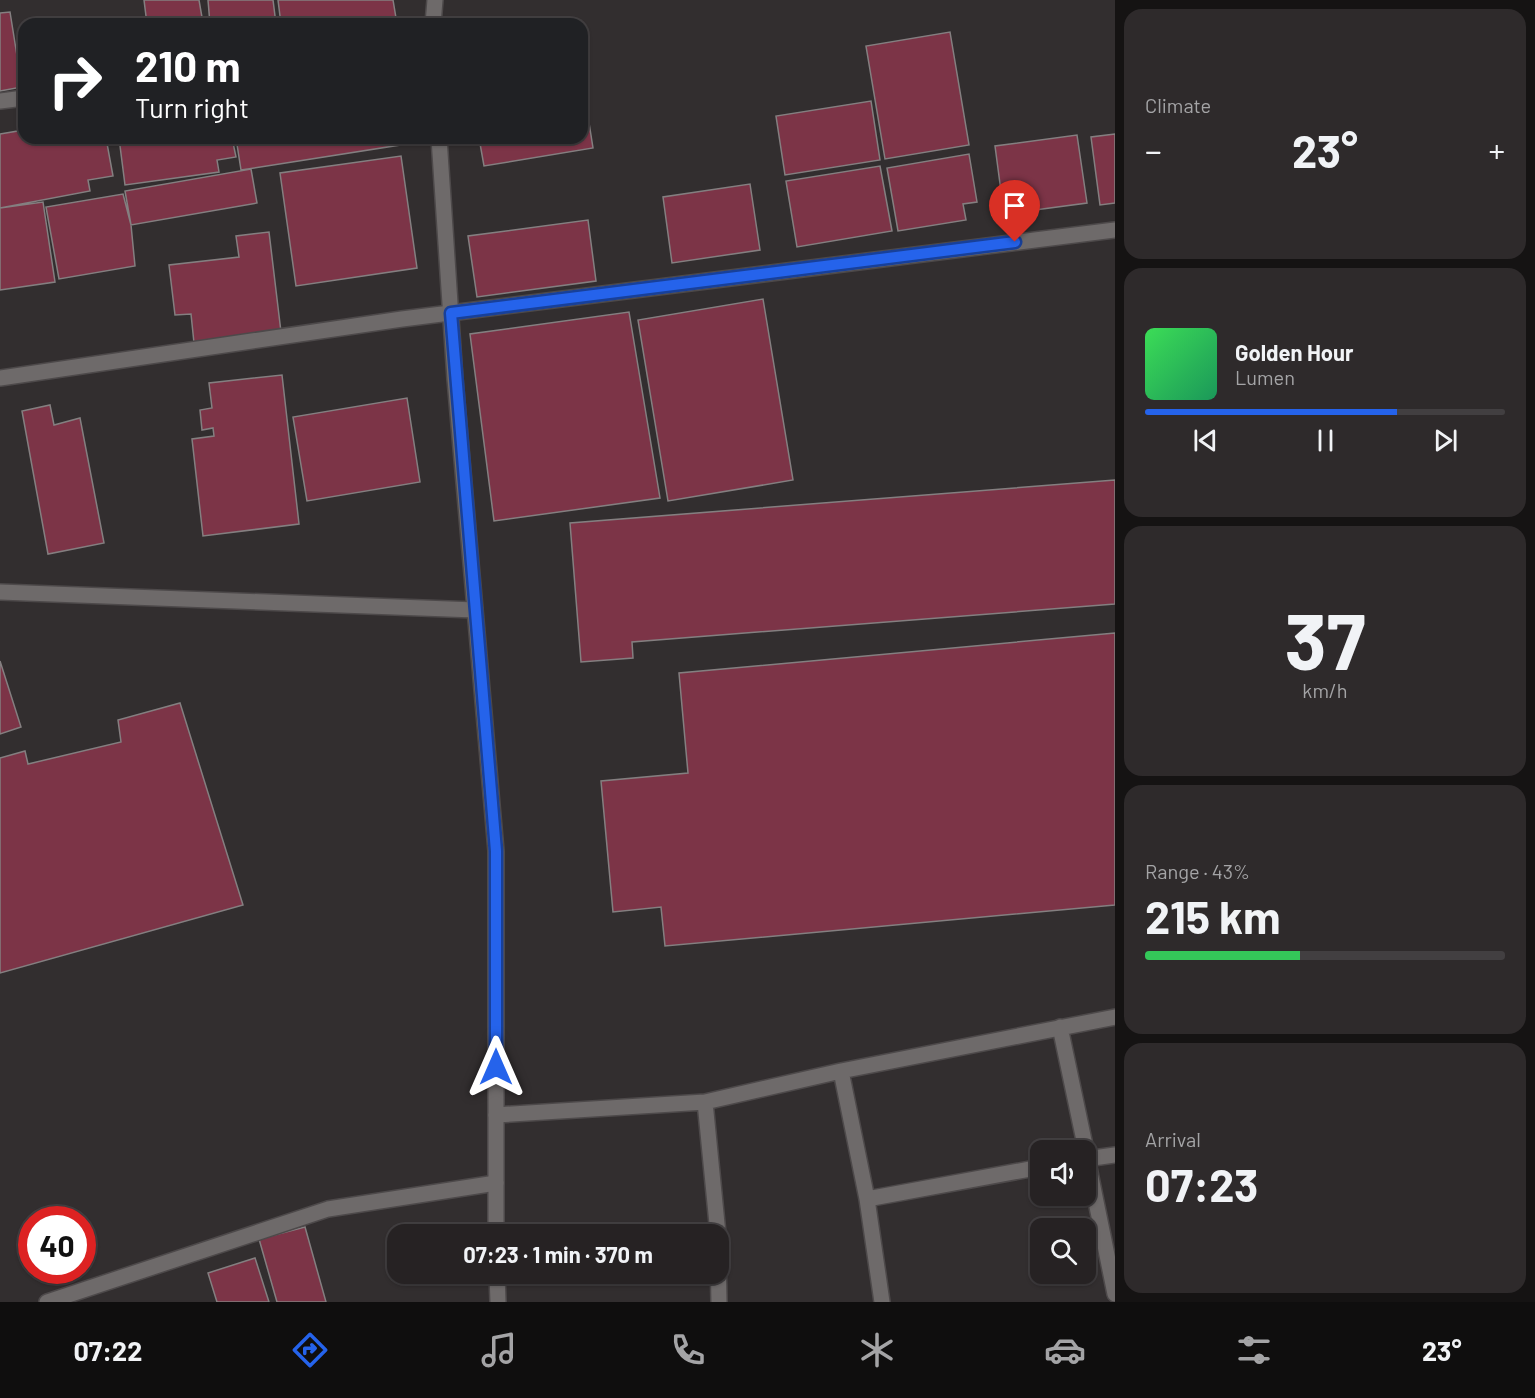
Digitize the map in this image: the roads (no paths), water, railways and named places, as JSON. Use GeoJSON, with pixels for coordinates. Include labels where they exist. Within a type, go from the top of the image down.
{"type":"FeatureCollection","features":[{"type":"Feature","properties":{"kind":"street"},"geometry":{"type":"LineString","coordinates":[[434,18],[435,0]]}},
{"type":"Feature","properties":{"kind":"street"},"geometry":{"type":"LineString","coordinates":[[0,101],[18,99]]}},
{"type":"Feature","properties":{"kind":"street"},"geometry":{"type":"LineString","coordinates":[[439,144],[451,313],[496,851],[496,1224]]}},
{"type":"Feature","properties":{"kind":"street"},"geometry":{"type":"LineString","coordinates":[[0,378],[451,313],[1115,230]]}},
{"type":"Feature","properties":{"kind":"street"},"geometry":{"type":"LineString","coordinates":[[0,592],[475,610]]}},
{"type":"Feature","properties":{"kind":"street"},"geometry":{"type":"LineString","coordinates":[[496,1114],[705,1102],[841,1071],[1115,1017]]}},
{"type":"Feature","properties":{"kind":"street"},"geometry":{"type":"LineString","coordinates":[[1060,1027],[1083,1140]]}},
{"type":"Feature","properties":{"kind":"street"},"geometry":{"type":"LineString","coordinates":[[841,1071],[867,1199],[882,1302]]}},
{"type":"Feature","properties":{"kind":"street"},"geometry":{"type":"LineString","coordinates":[[705,1102],[717,1224]]}},
{"type":"Feature","properties":{"kind":"street"},"geometry":{"type":"LineString","coordinates":[[1096,1155],[1115,1155]]}},
{"type":"Feature","properties":{"kind":"street"},"geometry":{"type":"LineString","coordinates":[[867,1199],[1030,1169]]}},
{"type":"Feature","properties":{"kind":"street"},"geometry":{"type":"LineString","coordinates":[[47,1302],[328,1209],[496,1183]]}},
{"type":"Feature","properties":{"kind":"street"},"geometry":{"type":"LineString","coordinates":[[1096,1203],[1115,1294]]}},
{"type":"Feature","properties":{"kind":"street"},"geometry":{"type":"LineString","coordinates":[[497,1284],[498,1302]]}},
{"type":"Feature","properties":{"kind":"street"},"geometry":{"type":"LineString","coordinates":[[719,1284],[719,1302]]}}]}
